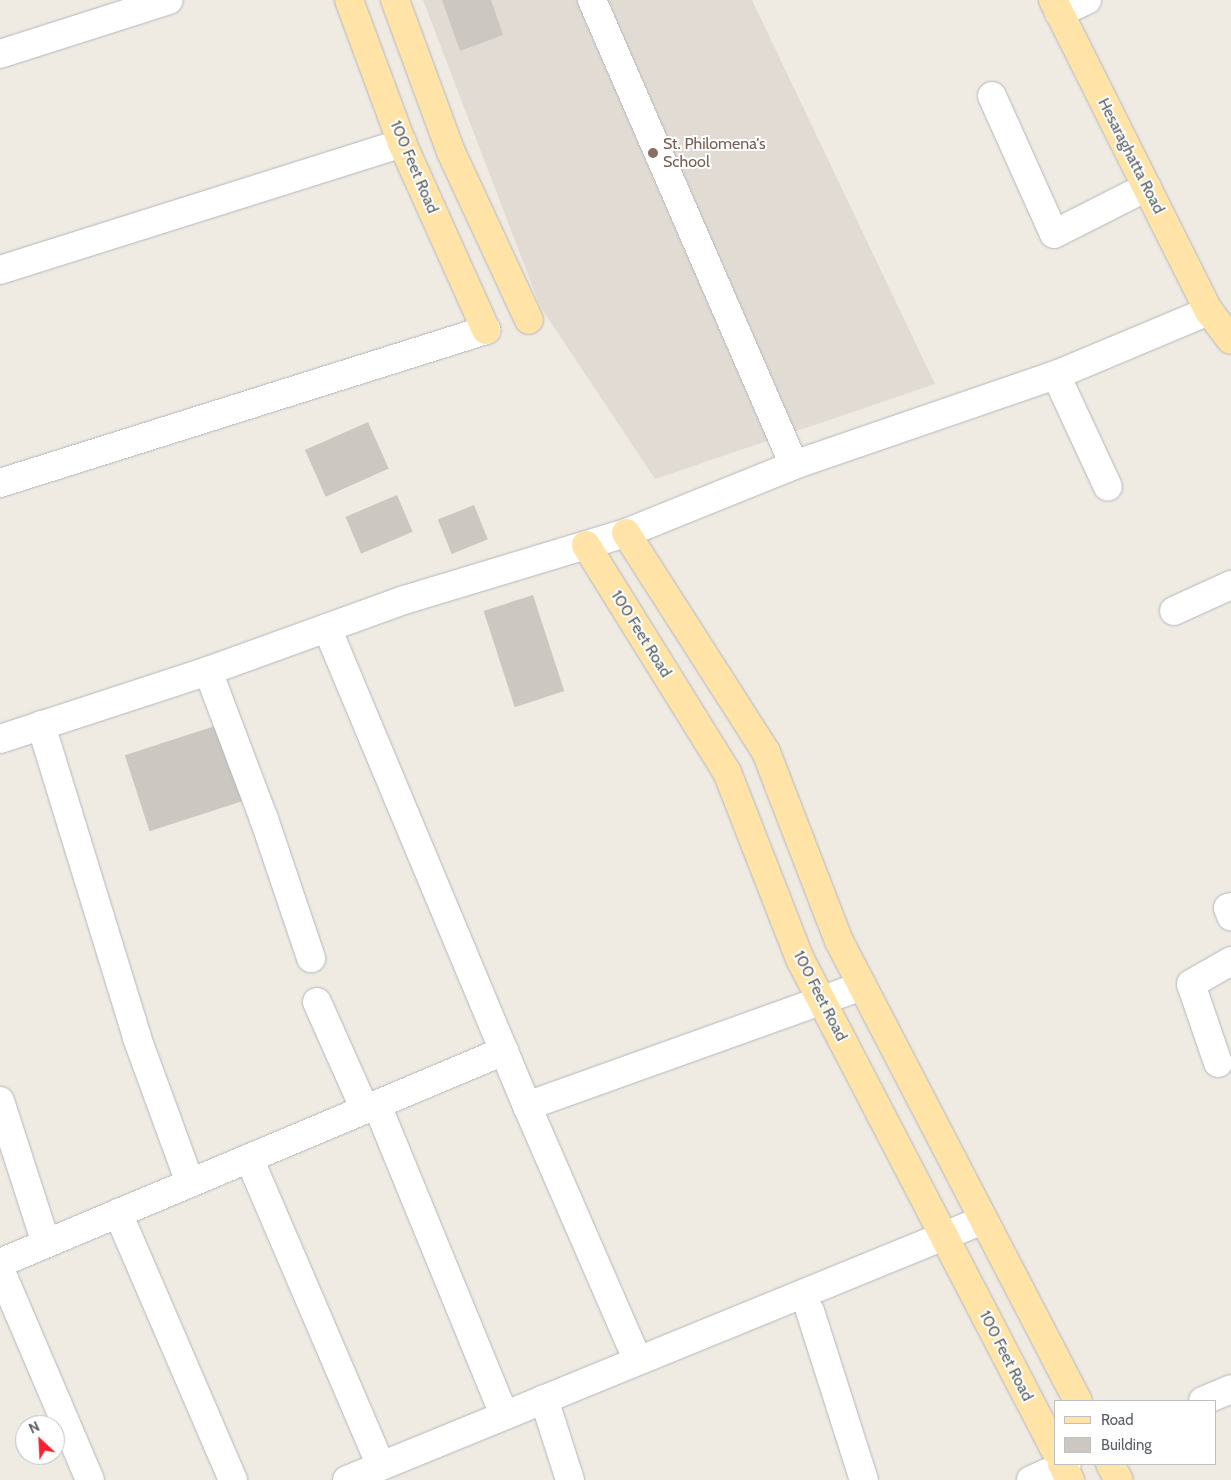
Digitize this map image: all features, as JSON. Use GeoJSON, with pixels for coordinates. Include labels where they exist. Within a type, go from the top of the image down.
{"type":"FeatureCollection","features":[{"type":"Feature","properties":{"kind":"main road","name":"100 Feet Road"},"geometry":{"type":"LineString","coordinates":[[349,0],[402,143],[486,330]]}},
{"type":"Feature","properties":{"kind":"main road"},"geometry":{"type":"LineString","coordinates":[[395,0],[451,152],[529,320]]}},
{"type":"Feature","properties":{"kind":"main road","name":"Hesaraghatta Road"},"geometry":{"type":"LineString","coordinates":[[1056,6],[1209,311],[1231,340]]}},
{"type":"Feature","properties":{"kind":"main road"},"geometry":{"type":"LineString","coordinates":[[626,533],[766,752],[839,941],[1077,1400]]}},
{"type":"Feature","properties":{"kind":"main road","name":"100 Feet Road"},"geometry":{"type":"LineString","coordinates":[[586,545],[727,772],[800,959],[1054,1447]]}},
{"type":"Feature","properties":{"kind":"main road"},"geometry":{"type":"LineString","coordinates":[[1111,1465],[1119,1480]]}},
{"type":"Feature","properties":{"kind":"street"},"geometry":{"type":"LineString","coordinates":[[0,54],[169,0]]}},
{"type":"Feature","properties":{"kind":"street"},"geometry":{"type":"LineString","coordinates":[[592,0],[794,465]]}},
{"type":"Feature","properties":{"kind":"street"},"geometry":{"type":"LineString","coordinates":[[1056,6],[1087,0]]}},
{"type":"Feature","properties":{"kind":"street"},"geometry":{"type":"LineString","coordinates":[[992,96],[1054,234],[1147,188]]}},
{"type":"Feature","properties":{"kind":"street"},"geometry":{"type":"LineString","coordinates":[[0,270],[402,143]]}},
{"type":"Feature","properties":{"kind":"street"},"geometry":{"type":"LineString","coordinates":[[0,739],[208,671],[404,600],[626,533],[794,465],[1056,375],[1209,311]]}},
{"type":"Feature","properties":{"kind":"street"},"geometry":{"type":"LineString","coordinates":[[0,483],[486,330]]}},
{"type":"Feature","properties":{"kind":"street"},"geometry":{"type":"LineString","coordinates":[[1056,375],[1108,487]]}},
{"type":"Feature","properties":{"kind":"street"},"geometry":{"type":"LineString","coordinates":[[1174,611],[1231,585]]}},
{"type":"Feature","properties":{"kind":"street"},"geometry":{"type":"LineString","coordinates":[[327,628],[527,1106],[638,1360]]}},
{"type":"Feature","properties":{"kind":"street"},"geometry":{"type":"LineString","coordinates":[[208,671],[264,819],[310,958]]}},
{"type":"Feature","properties":{"kind":"street"},"geometry":{"type":"LineString","coordinates":[[41,725],[137,1038],[190,1183]]}},
{"type":"Feature","properties":{"kind":"street"},"geometry":{"type":"LineString","coordinates":[[1231,907],[1228,908],[1231,916]]}},
{"type":"Feature","properties":{"kind":"street"},"geometry":{"type":"LineString","coordinates":[[1218,1063],[1191,984],[1231,961]]}},
{"type":"Feature","properties":{"kind":"street"},"geometry":{"type":"LineString","coordinates":[[527,1106],[862,986]]}},
{"type":"Feature","properties":{"kind":"street"},"geometry":{"type":"LineString","coordinates":[[317,1002],[371,1107],[504,1416]]}},
{"type":"Feature","properties":{"kind":"street"},"geometry":{"type":"LineString","coordinates":[[0,1263],[504,1051]]}},
{"type":"Feature","properties":{"kind":"street"},"geometry":{"type":"LineString","coordinates":[[0,1101],[46,1243]]}},
{"type":"Feature","properties":{"kind":"street"},"geometry":{"type":"LineString","coordinates":[[249,1158],[397,1468]]}},
{"type":"Feature","properties":{"kind":"street"},"geometry":{"type":"LineString","coordinates":[[118,1213],[234,1480]]}},
{"type":"Feature","properties":{"kind":"street"},"geometry":{"type":"LineString","coordinates":[[347,1480],[397,1468],[504,1416],[544,1399],[983,1220]]}},
{"type":"Feature","properties":{"kind":"street"},"geometry":{"type":"LineString","coordinates":[[0,1269],[90,1480]]}},
{"type":"Feature","properties":{"kind":"street"},"geometry":{"type":"LineString","coordinates":[[810,1310],[864,1480]]}},
{"type":"Feature","properties":{"kind":"street"},"geometry":{"type":"LineString","coordinates":[[1205,1400],[1231,1389]]}},
{"type":"Feature","properties":{"kind":"street"},"geometry":{"type":"LineString","coordinates":[[544,1399],[570,1480]]}},
{"type":"Feature","properties":{"kind":"street"},"geometry":{"type":"LineString","coordinates":[[1031,1480],[1061,1465]]}},
{"type":"Feature","properties":{"kind":"shaded area","name":"St. Philomena's School"},"geometry":{"type":"Polygon","coordinates":[[[423,0],[752,0],[935,384],[655,479],[540,306],[423,0]]]}},
{"type":"Feature","properties":{"kind":"building"},"geometry":{"type":"Polygon","coordinates":[[[442,0],[491,0],[503,35],[460,51],[442,0]]]}},
{"type":"Feature","properties":{"kind":"building"},"geometry":{"type":"Polygon","coordinates":[[[368,422],[389,469],[326,497],[305,450],[368,422]]]}},
{"type":"Feature","properties":{"kind":"building"},"geometry":{"type":"Polygon","coordinates":[[[397,495],[413,532],[361,554],[345,517],[397,495]]]}},
{"type":"Feature","properties":{"kind":"building"},"geometry":{"type":"Polygon","coordinates":[[[474,505],[488,539],[452,554],[438,520],[474,505]]]}},
{"type":"Feature","properties":{"kind":"building"},"geometry":{"type":"Polygon","coordinates":[[[533,595],[564,691],[515,707],[484,611],[533,595]]]}},
{"type":"Feature","properties":{"kind":"building"},"geometry":{"type":"Polygon","coordinates":[[[218,725],[243,801],[150,831],[125,755],[218,725]]]}},
{"type":"Feature","properties":{"kind":"place","name":"St. Philomena's School"},"geometry":{"type":"Point","coordinates":[653,153]}}]}
